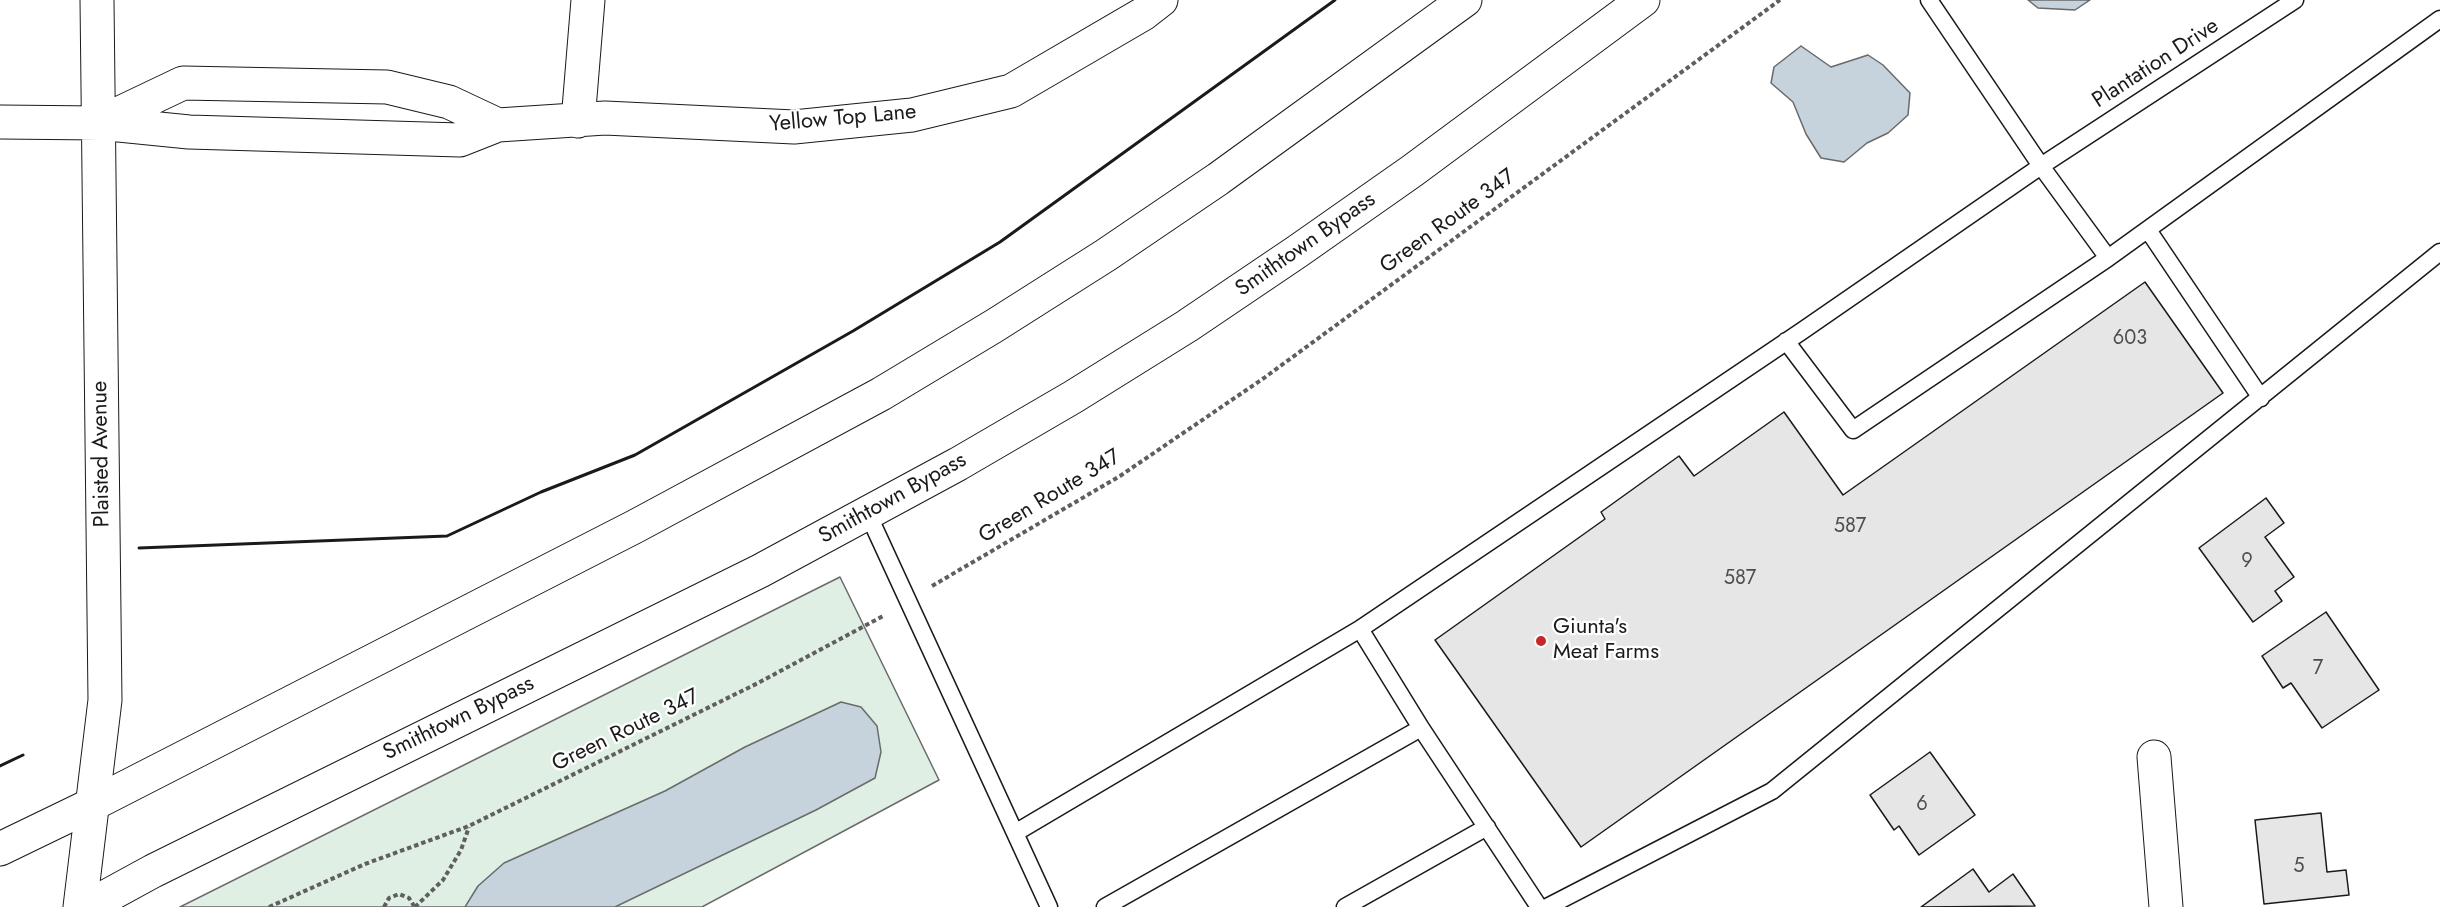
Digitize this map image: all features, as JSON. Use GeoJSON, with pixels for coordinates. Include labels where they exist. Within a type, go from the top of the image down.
{"type":"FeatureCollection","features":[{"type":"Feature","properties":{"kind":"main road","name":"Plaisted Avenue"},"geometry":{"type":"LineString","coordinates":[[81,907],[105,700],[97,0]]}},
{"type":"Feature","properties":{"kind":"main road"},"geometry":{"type":"LineString","coordinates":[[578,121],[588,0]]}},
{"type":"Feature","properties":{"kind":"main road","name":"Yellow Top Lane"},"geometry":{"type":"LineString","coordinates":[[99,123],[189,132],[460,140],[498,124],[605,118],[794,127],[912,115],[1011,91],[1143,14],[1161,0]]}},
{"type":"Feature","properties":{"kind":"main road"},"geometry":{"type":"LineString","coordinates":[[0,849],[93,804],[636,526],[881,394],[994,327],[1218,179],[1465,0]]}},
{"type":"Feature","properties":{"kind":"main road","name":"Smithtown Bypass"},"geometry":{"type":"LineString","coordinates":[[87,907],[164,866],[760,571],[868,514],[1073,397],[1187,326],[1412,171],[1644,0]]}},
{"type":"Feature","properties":{"kind":"main road","name":"Yellow Top Lane"},"geometry":{"type":"LineString","coordinates":[[99,123],[183,83],[387,87],[449,102],[498,124]]}},
{"type":"Feature","properties":{"kind":"main road"},"geometry":{"type":"LineString","coordinates":[[265,135],[267,84]]}},
{"type":"Feature","properties":{"kind":"main road"},"geometry":{"type":"LineString","coordinates":[[0,122],[99,123]]}},
{"type":"Feature","properties":{"kind":"main road"},"geometry":{"type":"LineString","coordinates":[[2154,757],[2166,907]]}},
{"type":"Feature","properties":{"kind":"lane"},"geometry":{"type":"LineString","coordinates":[[1929,0],[2041,166],[2108,258]]}},
{"type":"Feature","properties":{"kind":"lane","name":"Plantation Drive"},"geometry":{"type":"LineString","coordinates":[[1015,833],[1360,629],[1786,342],[2041,166],[2295,0]]}},
{"type":"Feature","properties":{"kind":"lane"},"geometry":{"type":"LineString","coordinates":[[1786,342],[1852,430],[2108,258],[2440,19]]}},
{"type":"Feature","properties":{"kind":"lane"},"geometry":{"type":"LineString","coordinates":[[2148,230],[2261,398]]}},
{"type":"Feature","properties":{"kind":"lane"},"geometry":{"type":"LineString","coordinates":[[1547,907],[1772,791],[2440,252]]}},
{"type":"Feature","properties":{"kind":"lane"},"geometry":{"type":"LineString","coordinates":[[868,514],[1049,907]]}},
{"type":"Feature","properties":{"kind":"lane"},"geometry":{"type":"LineString","coordinates":[[1360,629],[1420,728],[1539,907]]}},
{"type":"Feature","properties":{"kind":"lane"},"geometry":{"type":"LineString","coordinates":[[1106,907],[1420,728]]}},
{"type":"Feature","properties":{"kind":"lane"},"geometry":{"type":"LineString","coordinates":[[1345,907],[1487,826]]}},
{"type":"Feature","properties":{"kind":"path","name":"Green Route 347"},"geometry":{"type":"LineString","coordinates":[[269,907],[365,864],[469,826],[758,683],[908,601],[1119,476],[1264,378],[1780,0]]}},
{"type":"Feature","properties":{"kind":"path"},"geometry":{"type":"LineString","coordinates":[[384,907],[389,898],[399,894],[409,898],[415,907],[443,880],[461,850],[469,826]]}},
{"type":"Feature","properties":{"kind":"green space"},"geometry":{"type":"Polygon","coordinates":[[[840,577],[939,780],[702,907],[180,907],[840,577]]]}},
{"type":"Feature","properties":{"kind":"shaded area"},"geometry":{"type":"Polygon","coordinates":[[[2028,0],[2090,0],[2075,10],[2038,8],[2028,0]]]}},
{"type":"Feature","properties":{"kind":"shaded area"},"geometry":{"type":"Polygon","coordinates":[[[1801,46],[1831,67],[1868,55],[1883,65],[1910,93],[1908,115],[1888,133],[1867,143],[1844,162],[1821,158],[1806,134],[1793,102],[1771,83],[1774,67],[1801,46]]]}},
{"type":"Feature","properties":{"kind":"shaded area"},"geometry":{"type":"Polygon","coordinates":[[[841,702],[861,707],[877,726],[881,752],[875,778],[816,810],[615,907],[465,907],[478,886],[504,863],[665,791],[745,747],[841,702]]]}},
{"type":"Feature","properties":{"kind":"building"},"geometry":{"type":"Polygon","coordinates":[[[2145,282],[2223,393],[1581,847],[1435,640],[1605,519],[1601,512],[1679,456],[1694,476],[1784,412],[1843,495],[2145,282]]]}},
{"type":"Feature","properties":{"kind":"building"},"geometry":{"type":"Polygon","coordinates":[[[2266,498],[2284,523],[2265,537],[2294,577],[2275,591],[2282,601],[2253,622],[2199,548],[2266,498]]]}},
{"type":"Feature","properties":{"kind":"building"},"geometry":{"type":"Polygon","coordinates":[[[2326,612],[2379,690],[2322,728],[2291,683],[2283,688],[2262,656],[2326,612]]]}},
{"type":"Feature","properties":{"kind":"building"},"geometry":{"type":"Polygon","coordinates":[[[1930,752],[1975,815],[1919,855],[1899,826],[1894,830],[1870,795],[1930,752]]]}},
{"type":"Feature","properties":{"kind":"building"},"geometry":{"type":"Polygon","coordinates":[[[2321,813],[2327,872],[2346,870],[2349,895],[2264,904],[2255,820],[2321,813]]]}},
{"type":"Feature","properties":{"kind":"building"},"geometry":{"type":"Polygon","coordinates":[[[1973,869],[1989,892],[2013,874],[2035,906],[1921,907],[1973,869]]]}},
{"type":"Feature","properties":{"kind":"wall"},"geometry":{"type":"LineString","coordinates":[[139,548],[447,536],[541,492],[635,455],[853,331],[1000,242],[1335,0]]}},
{"type":"Feature","properties":{"kind":"wall"},"geometry":{"type":"LineString","coordinates":[[0,766],[23,755]]}},
{"type":"Feature","properties":{"kind":"place","name":"Giunta's Meat Farms"},"geometry":{"type":"Point","coordinates":[1541,641]}}]}
